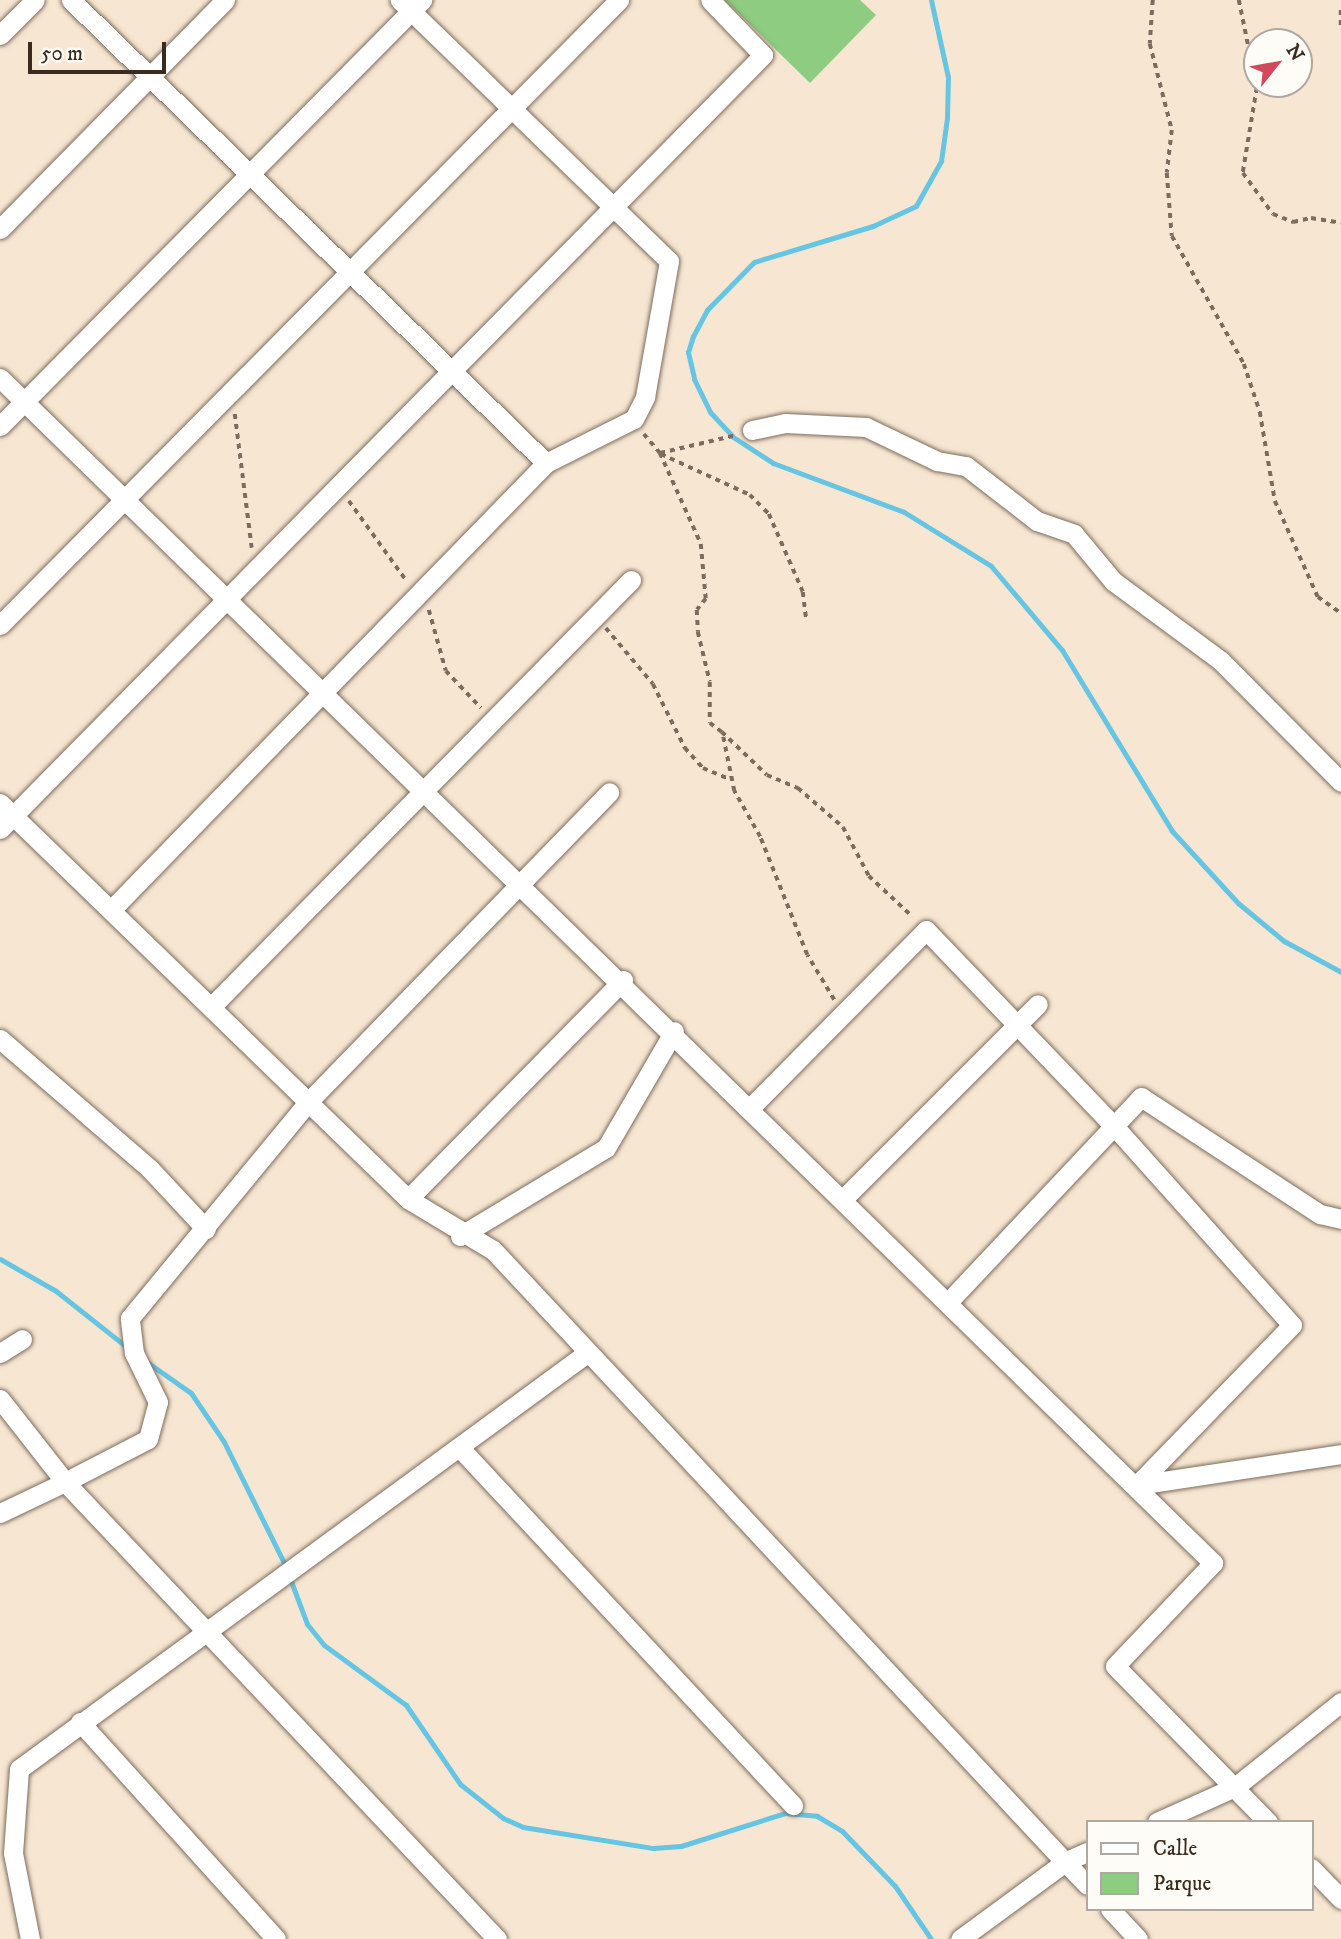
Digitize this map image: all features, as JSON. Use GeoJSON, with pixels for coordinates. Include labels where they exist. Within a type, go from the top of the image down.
{"type":"FeatureCollection","features":[{"type":"Feature","properties":{"kind":"street"},"geometry":{"type":"LineString","coordinates":[[0,35],[35,0]]}},
{"type":"Feature","properties":{"kind":"street"},"geometry":{"type":"LineString","coordinates":[[71,0],[446,370],[546,463]]}},
{"type":"Feature","properties":{"kind":"street"},"geometry":{"type":"LineString","coordinates":[[0,229],[225,0]]}},
{"type":"Feature","properties":{"kind":"street"},"geometry":{"type":"LineString","coordinates":[[0,625],[345,270],[619,0]]}},
{"type":"Feature","properties":{"kind":"street"},"geometry":{"type":"LineString","coordinates":[[709,0],[763,55],[446,370],[5,816],[111,911],[408,1199],[460,1236],[493,1250],[1086,1884]]}},
{"type":"Feature","properties":{"kind":"street"},"geometry":{"type":"LineString","coordinates":[[0,426],[248,175],[411,4],[669,261],[645,397],[634,419],[546,463],[111,911]]}},
{"type":"Feature","properties":{"kind":"street"},"geometry":{"type":"LineString","coordinates":[[0,378],[525,884],[1137,1485],[1213,1563],[1115,1666],[1266,1820]]}},
{"type":"Feature","properties":{"kind":"street"},"geometry":{"type":"LineString","coordinates":[[752,430],[785,423],[866,427],[937,461],[966,466],[1037,521],[1074,534],[1112,581],[1221,661],[1341,782]]}},
{"type":"Feature","properties":{"kind":"street"},"geometry":{"type":"LineString","coordinates":[[211,1007],[631,580]]}},
{"type":"Feature","properties":{"kind":"street"},"geometry":{"type":"LineString","coordinates":[[0,1513],[148,1439],[158,1402],[134,1353],[130,1318],[308,1102],[525,884],[609,792]]}},
{"type":"Feature","properties":{"kind":"street"},"geometry":{"type":"LineString","coordinates":[[751,1107],[831,1032],[926,930],[1114,1126],[1292,1325],[1137,1485]]}},
{"type":"Feature","properties":{"kind":"street"},"geometry":{"type":"LineString","coordinates":[[408,1199],[622,980]]}},
{"type":"Feature","properties":{"kind":"street"},"geometry":{"type":"LineString","coordinates":[[844,1198],[1038,1004]]}},
{"type":"Feature","properties":{"kind":"street"},"geometry":{"type":"LineString","coordinates":[[460,1236],[606,1148],[674,1031]]}},
{"type":"Feature","properties":{"kind":"street"},"geometry":{"type":"LineString","coordinates":[[0,1039],[150,1169],[206,1229]]}},
{"type":"Feature","properties":{"kind":"street"},"geometry":{"type":"LineString","coordinates":[[949,1301],[1141,1097],[1321,1214],[1341,1219]]}},
{"type":"Feature","properties":{"kind":"street"},"geometry":{"type":"LineString","coordinates":[[0,1353],[22,1339]]}},
{"type":"Feature","properties":{"kind":"street"},"geometry":{"type":"LineString","coordinates":[[31,1938],[13,1853],[19,1769],[587,1353]]}},
{"type":"Feature","properties":{"kind":"street"},"geometry":{"type":"LineString","coordinates":[[0,1399],[65,1482],[203,1632],[497,1939]]}},
{"type":"Feature","properties":{"kind":"street"},"geometry":{"type":"LineString","coordinates":[[459,1447],[793,1805]]}},
{"type":"Feature","properties":{"kind":"street"},"geometry":{"type":"LineString","coordinates":[[1137,1485],[1341,1454]]}},
{"type":"Feature","properties":{"kind":"street"},"geometry":{"type":"LineString","coordinates":[[1161,1820],[1235,1787],[1341,1702]]}},
{"type":"Feature","properties":{"kind":"street"},"geometry":{"type":"LineString","coordinates":[[80,1722],[276,1939]]}},
{"type":"Feature","properties":{"kind":"street"},"geometry":{"type":"LineString","coordinates":[[0,1835],[13,1853]]}},
{"type":"Feature","properties":{"kind":"street"},"geometry":{"type":"LineString","coordinates":[[960,1939],[1065,1862],[1086,1852]]}},
{"type":"Feature","properties":{"kind":"street"},"geometry":{"type":"LineString","coordinates":[[1313,1870],[1341,1899]]}},
{"type":"Feature","properties":{"kind":"street"},"geometry":{"type":"LineString","coordinates":[[1112,1911],[1138,1939]]}},
{"type":"Feature","properties":{"kind":"path"},"geometry":{"type":"LineString","coordinates":[[1153,0],[1150,44],[1172,130],[1167,173],[1172,236],[1244,364],[1260,412],[1266,477],[1318,597],[1341,613]]}},
{"type":"Feature","properties":{"kind":"path"},"geometry":{"type":"LineString","coordinates":[[1239,0],[1257,88],[1243,173],[1273,214],[1293,222],[1311,218],[1341,223]]}},
{"type":"Feature","properties":{"kind":"path"},"geometry":{"type":"LineString","coordinates":[[1341,10],[1341,29]]}},
{"type":"Feature","properties":{"kind":"path"},"geometry":{"type":"LineString","coordinates":[[230,388],[254,566]]}},
{"type":"Feature","properties":{"kind":"path"},"geometry":{"type":"LineString","coordinates":[[634,419],[660,453],[701,544],[706,599],[697,610],[698,632],[710,682],[710,723],[767,775],[797,788],[844,827],[869,876],[926,930]]}},
{"type":"Feature","properties":{"kind":"path"},"geometry":{"type":"LineString","coordinates":[[660,453],[720,440]]}},
{"type":"Feature","properties":{"kind":"path"},"geometry":{"type":"LineString","coordinates":[[660,453],[750,495],[769,514],[803,592],[806,618]]}},
{"type":"Feature","properties":{"kind":"path"},"geometry":{"type":"LineString","coordinates":[[336,481],[399,574],[420,592],[437,624],[446,671],[492,720]]}},
{"type":"Feature","properties":{"kind":"path"},"geometry":{"type":"LineString","coordinates":[[596,615],[653,684],[685,748],[703,768],[732,780]]}},
{"type":"Feature","properties":{"kind":"path"},"geometry":{"type":"LineString","coordinates":[[722,732],[732,780],[807,955],[836,1002],[831,1032]]}},
{"type":"Feature","properties":{"kind":"green space"},"geometry":{"type":"Polygon","coordinates":[[[725,0],[860,0],[876,15],[810,83],[725,0]]]}},
{"type":"Feature","properties":{"kind":"waterway"},"geometry":{"type":"LineString","coordinates":[[931,0],[948,77],[947,118],[941,161],[916,206],[873,226],[754,262],[707,310],[693,336],[688,352],[694,379],[710,412],[733,437],[773,463],[904,512],[991,566],[1062,650],[1172,831],[1238,903],[1284,941],[1341,972]]}},
{"type":"Feature","properties":{"kind":"waterway"},"geometry":{"type":"LineString","coordinates":[[0,1259],[56,1291],[128,1348]]}},
{"type":"Feature","properties":{"kind":"waterway"},"geometry":{"type":"LineString","coordinates":[[147,1362],[191,1393],[224,1442],[286,1567]]}},
{"type":"Feature","properties":{"kind":"waterway"},"geometry":{"type":"LineString","coordinates":[[289,1576],[307,1624],[324,1645],[406,1705],[460,1784],[503,1818],[523,1827],[653,1848],[681,1846],[785,1813],[817,1816],[842,1831],[895,1886],[931,1939]]}}]}
